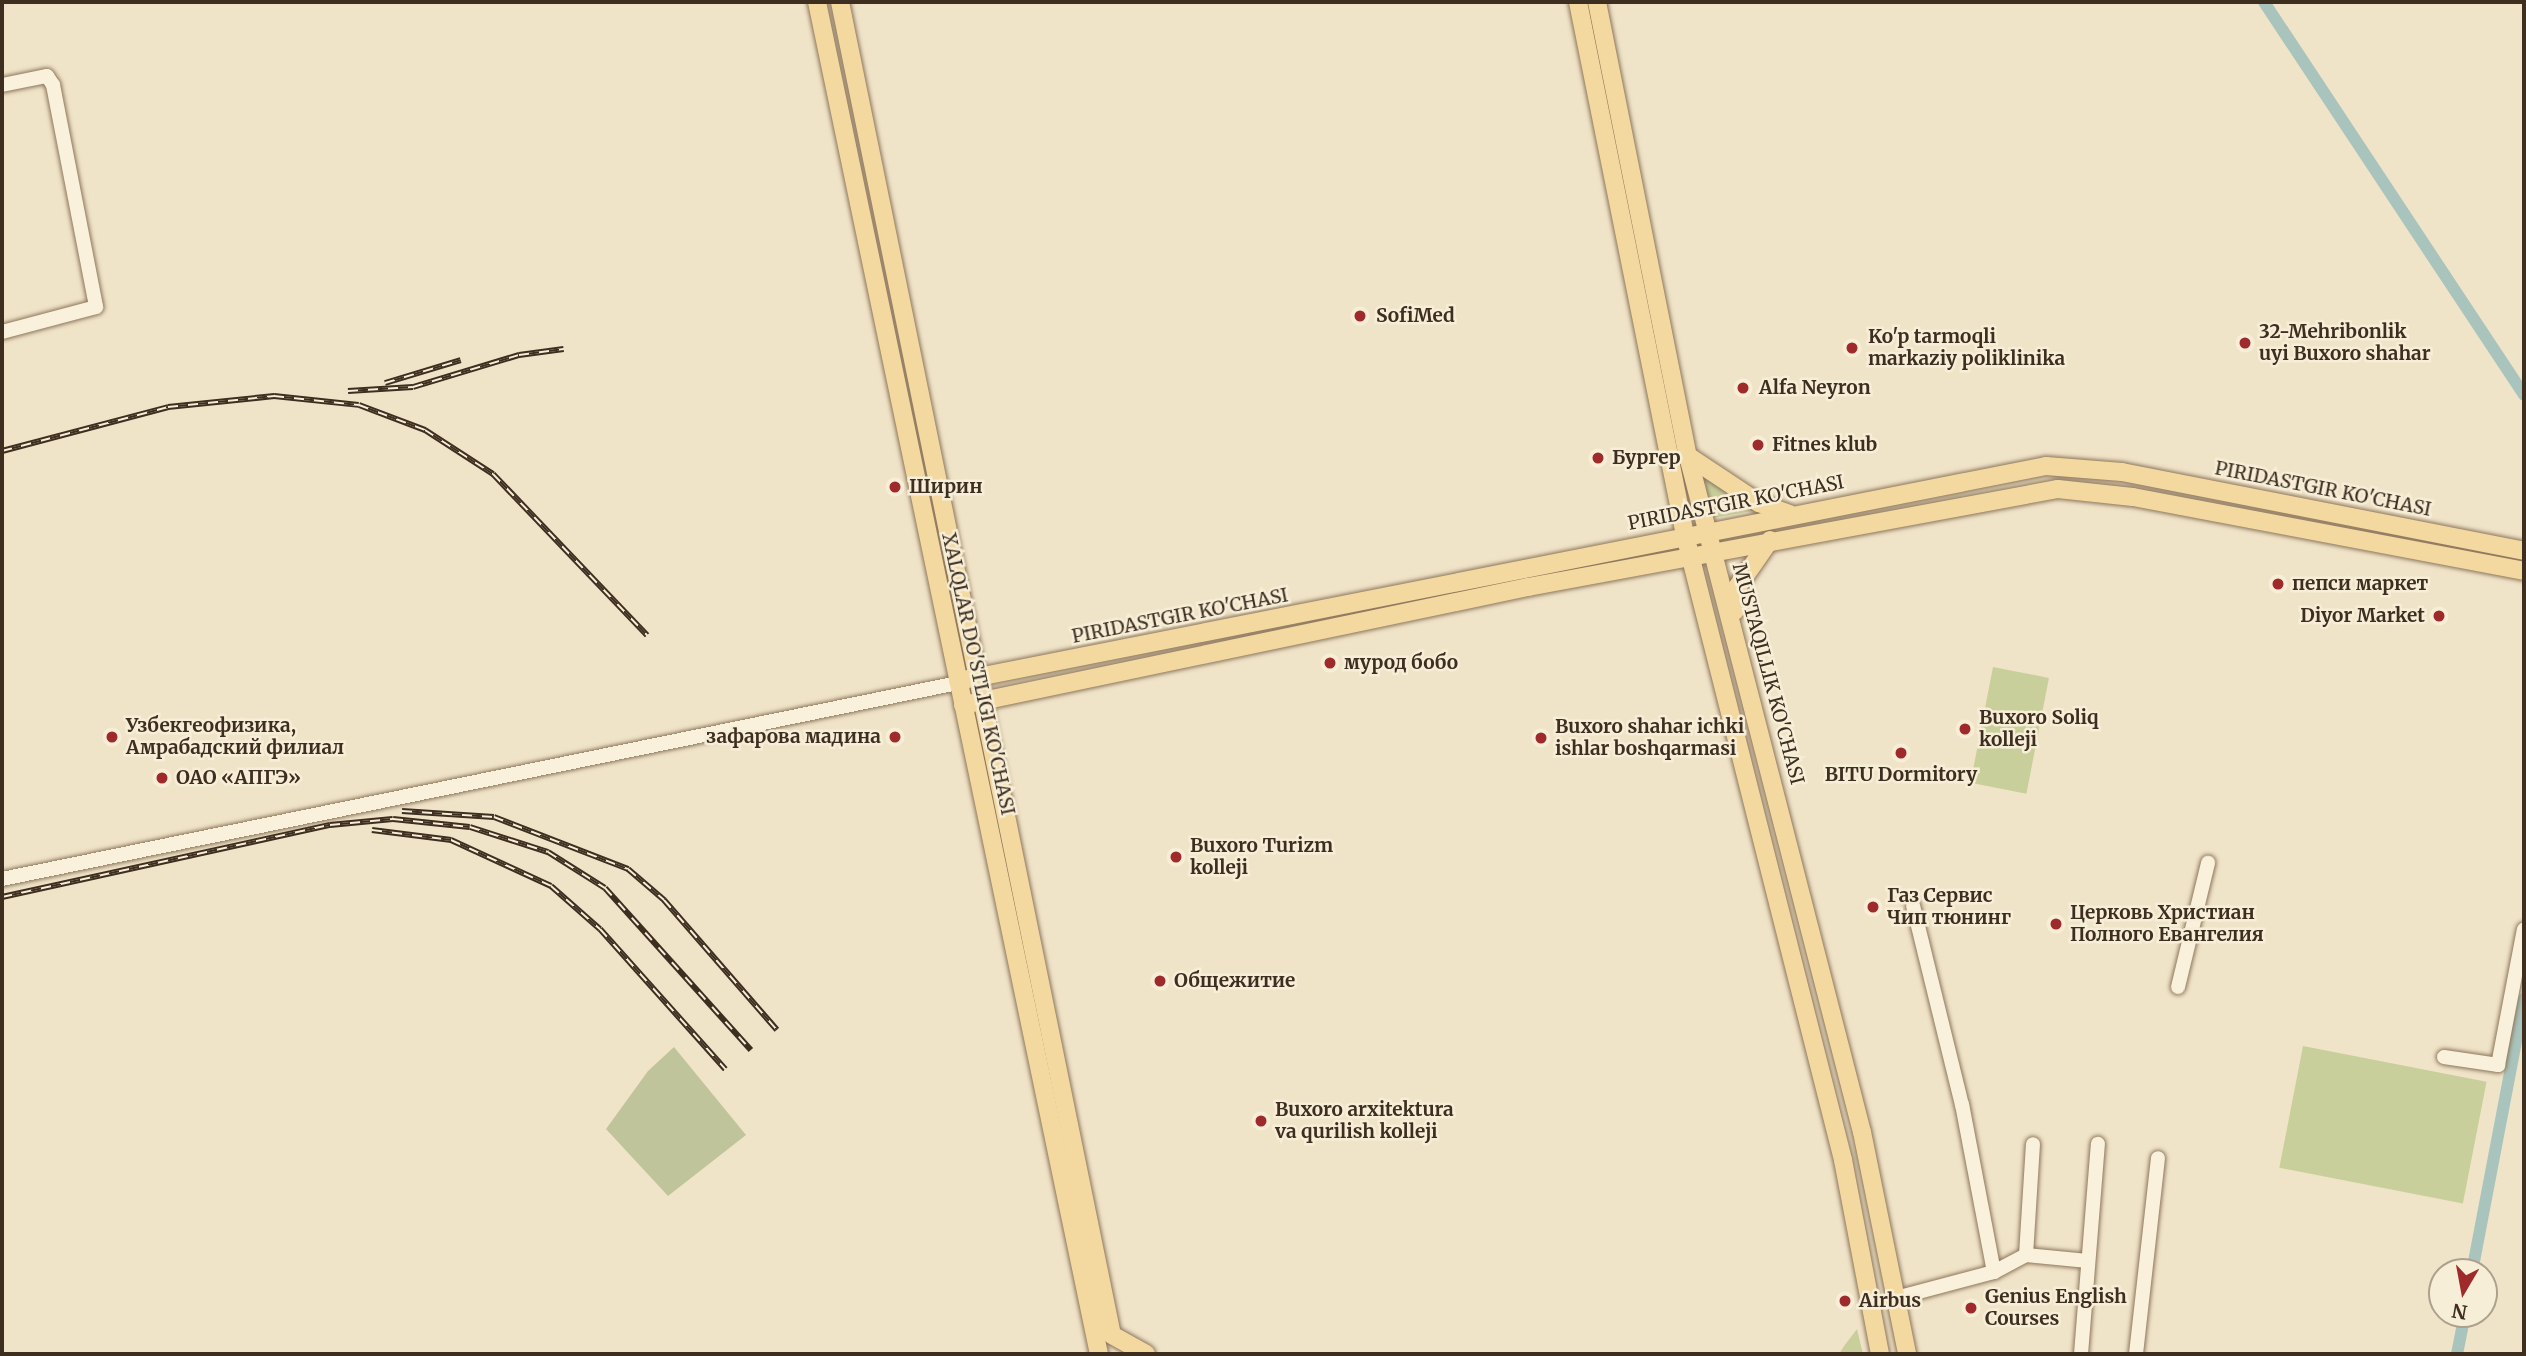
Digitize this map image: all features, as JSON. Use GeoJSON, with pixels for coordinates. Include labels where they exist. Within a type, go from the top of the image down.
{"type":"FeatureCollection","features":[{"type":"Feature","properties":{"kind":"main road","name":"XALQLAR DO'STLIGI KO'CHASI"},"geometry":{"type":"LineString","coordinates":[[817,2],[1100,1354]]}},
{"type":"Feature","properties":{"kind":"main road","name":"XALQLAR DO'STLIGI KO'CHASI"},"geometry":{"type":"LineString","coordinates":[[840,2],[1112,1335]]}},
{"type":"Feature","properties":{"kind":"main road","name":"MUSTAQILLIK KO'CHASI"},"geometry":{"type":"LineString","coordinates":[[1578,2],[1603,75]]}},
{"type":"Feature","properties":{"kind":"main road","name":"MUSTAQILLIK KO'CHASI"},"geometry":{"type":"LineString","coordinates":[[1597,2],[1603,75],[1652,321],[1685,535],[1800,983],[1880,1354]]}},
{"type":"Feature","properties":{"kind":"main road","name":"MUSTAQILLIK KO'CHASI"},"geometry":{"type":"LineString","coordinates":[[1652,321],[1735,625],[1824,978],[1907,1354]]}},
{"type":"Feature","properties":{"kind":"main road"},"geometry":{"type":"LineString","coordinates":[[1688,456],[1759,503],[1790,514]]}},
{"type":"Feature","properties":{"kind":"main road","name":"PIRIDASTGIR KO'CHASI"},"geometry":{"type":"LineString","coordinates":[[958,682],[1790,514],[2046,466],[2136,475],[2524,551]]}},
{"type":"Feature","properties":{"kind":"main road"},"geometry":{"type":"LineString","coordinates":[[2133,497],[2136,475]]}},
{"type":"Feature","properties":{"kind":"main road"},"geometry":{"type":"LineString","coordinates":[[963,705],[1352,624],[2019,492],[2090,489],[2524,571]]}},
{"type":"Feature","properties":{"kind":"main road"},"geometry":{"type":"LineString","coordinates":[[1735,625],[1738,586],[1770,540]]}},
{"type":"Feature","properties":{"kind":"main road"},"geometry":{"type":"LineString","coordinates":[[1348,605],[1352,624]]}},
{"type":"Feature","properties":{"kind":"main road"},"geometry":{"type":"LineString","coordinates":[[1800,983],[1824,978]]}},
{"type":"Feature","properties":{"kind":"main road"},"geometry":{"type":"LineString","coordinates":[[1867,1288],[1895,1291]]}},
{"type":"Feature","properties":{"kind":"main road"},"geometry":{"type":"LineString","coordinates":[[1100,1354],[1112,1335],[1128,1350],[1146,1354]]}},
{"type":"Feature","properties":{"kind":"street"},"geometry":{"type":"LineString","coordinates":[[2,85],[47,76],[52,85],[96,307],[2,332]]}},
{"type":"Feature","properties":{"kind":"street"},"geometry":{"type":"LineString","coordinates":[[2,879],[958,682]]}},
{"type":"Feature","properties":{"kind":"street"},"geometry":{"type":"LineString","coordinates":[[2178,987],[2208,863]]}},
{"type":"Feature","properties":{"kind":"street"},"geometry":{"type":"LineString","coordinates":[[1913,906],[1962,1105],[1994,1272]]}},
{"type":"Feature","properties":{"kind":"street"},"geometry":{"type":"LineString","coordinates":[[2444,1057],[2498,1065],[2524,929]]}},
{"type":"Feature","properties":{"kind":"street"},"geometry":{"type":"LineString","coordinates":[[2026,1255],[2033,1144]]}},
{"type":"Feature","properties":{"kind":"street"},"geometry":{"type":"LineString","coordinates":[[2081,1354],[2098,1144]]}},
{"type":"Feature","properties":{"kind":"street"},"geometry":{"type":"LineString","coordinates":[[2136,1354],[2158,1158]]}},
{"type":"Feature","properties":{"kind":"street"},"geometry":{"type":"LineString","coordinates":[[1895,1291],[1994,1272],[2026,1255],[2088,1261]]}},
{"type":"Feature","properties":{"kind":"green space"},"geometry":{"type":"Polygon","coordinates":[[[1698,467],[1758,510],[1713,518],[1698,467]]]}},
{"type":"Feature","properties":{"kind":"green space"},"geometry":{"type":"Polygon","coordinates":[[[1993,667],[2049,678],[2026,794],[1970,783],[1993,667]]]}},
{"type":"Feature","properties":{"kind":"green space"},"geometry":{"type":"Polygon","coordinates":[[[2303,1046],[2487,1082],[2463,1203],[2279,1168],[2303,1046]]]}},
{"type":"Feature","properties":{"kind":"green space"},"geometry":{"type":"Polygon","coordinates":[[[674,1047],[746,1135],[668,1196],[606,1129],[648,1071],[674,1047]]]}},
{"type":"Feature","properties":{"kind":"green space"},"geometry":{"type":"Polygon","coordinates":[[[1857,1329],[1863,1354],[1839,1354],[1844,1346],[1857,1329]]]}},
{"type":"Feature","properties":{"kind":"waterway"},"geometry":{"type":"LineString","coordinates":[[2264,2],[2524,395]]}},
{"type":"Feature","properties":{"kind":"waterway"},"geometry":{"type":"LineString","coordinates":[[2475,1258],[2524,999]]}},
{"type":"Feature","properties":{"kind":"waterway"},"geometry":{"type":"LineString","coordinates":[[2457,1354],[2462,1328]]}},
{"type":"Feature","properties":{"kind":"railway"},"geometry":{"type":"LineString","coordinates":[[348,391],[413,387],[519,355],[564,349]]}},
{"type":"Feature","properties":{"kind":"railway"},"geometry":{"type":"LineString","coordinates":[[385,383],[461,360]]}},
{"type":"Feature","properties":{"kind":"railway"},"geometry":{"type":"LineString","coordinates":[[2,451],[168,407],[274,396],[359,405],[425,430],[493,474],[647,635]]}},
{"type":"Feature","properties":{"kind":"railway"},"geometry":{"type":"LineString","coordinates":[[402,811],[494,817],[628,869],[664,900],[777,1030]]}},
{"type":"Feature","properties":{"kind":"railway"},"geometry":{"type":"LineString","coordinates":[[2,897],[330,825],[393,819],[470,827],[548,852],[605,888],[751,1050]]}},
{"type":"Feature","properties":{"kind":"railway"},"geometry":{"type":"LineString","coordinates":[[372,830],[451,840],[551,886],[600,929],[725,1069]]}},
{"type":"Feature","properties":{"kind":"place","name":"SofiMed"},"geometry":{"type":"Point","coordinates":[1360,316]}},
{"type":"Feature","properties":{"kind":"place","name":"32-Mehribonlik uyi Buxoro shahar"},"geometry":{"type":"Point","coordinates":[2245,343]}},
{"type":"Feature","properties":{"kind":"place","name":"Ko'p tarmoqli markaziy poliklinika"},"geometry":{"type":"Point","coordinates":[1852,348]}},
{"type":"Feature","properties":{"kind":"place","name":"Alfa Neyron"},"geometry":{"type":"Point","coordinates":[1743,388]}},
{"type":"Feature","properties":{"kind":"place","name":"Fitnes klub"},"geometry":{"type":"Point","coordinates":[1758,445]}},
{"type":"Feature","properties":{"kind":"place","name":"Бургер"},"geometry":{"type":"Point","coordinates":[1598,458]}},
{"type":"Feature","properties":{"kind":"place","name":"Ширин"},"geometry":{"type":"Point","coordinates":[895,487]}},
{"type":"Feature","properties":{"kind":"place","name":"пепси маркет"},"geometry":{"type":"Point","coordinates":[2278,584]}},
{"type":"Feature","properties":{"kind":"place","name":"Diyor Market"},"geometry":{"type":"Point","coordinates":[2439,616]}},
{"type":"Feature","properties":{"kind":"place","name":"мурод бобо"},"geometry":{"type":"Point","coordinates":[1330,663]}},
{"type":"Feature","properties":{"kind":"place","name":"Buxoro Soliq kolleji"},"geometry":{"type":"Point","coordinates":[1965,729]}},
{"type":"Feature","properties":{"kind":"place","name":"Узбекгеофизика, Амрабадский филиал"},"geometry":{"type":"Point","coordinates":[112,737]}},
{"type":"Feature","properties":{"kind":"place","name":"зафарова мадина"},"geometry":{"type":"Point","coordinates":[895,737]}},
{"type":"Feature","properties":{"kind":"place","name":"Buxoro shahar ichki ishlar boshqarmasi"},"geometry":{"type":"Point","coordinates":[1541,738]}},
{"type":"Feature","properties":{"kind":"place","name":"BITU Dormitory"},"geometry":{"type":"Point","coordinates":[1901,753]}},
{"type":"Feature","properties":{"kind":"place","name":"ОАО «АПГЭ»"},"geometry":{"type":"Point","coordinates":[162,778]}},
{"type":"Feature","properties":{"kind":"place","name":"Buxoro Turizm kolleji"},"geometry":{"type":"Point","coordinates":[1176,857]}},
{"type":"Feature","properties":{"kind":"place","name":"Газ Сервис Чип тюнинг"},"geometry":{"type":"Point","coordinates":[1873,907]}},
{"type":"Feature","properties":{"kind":"place","name":"Церковь Христиан Полного Евангелия"},"geometry":{"type":"Point","coordinates":[2056,924]}},
{"type":"Feature","properties":{"kind":"place","name":"Общежитие"},"geometry":{"type":"Point","coordinates":[1160,981]}},
{"type":"Feature","properties":{"kind":"place","name":"Buxoro arxitektura va qurilish kolleji"},"geometry":{"type":"Point","coordinates":[1261,1121]}},
{"type":"Feature","properties":{"kind":"place","name":"Airbus"},"geometry":{"type":"Point","coordinates":[1845,1301]}},
{"type":"Feature","properties":{"kind":"place","name":"Genius English Courses"},"geometry":{"type":"Point","coordinates":[1971,1308]}}]}
